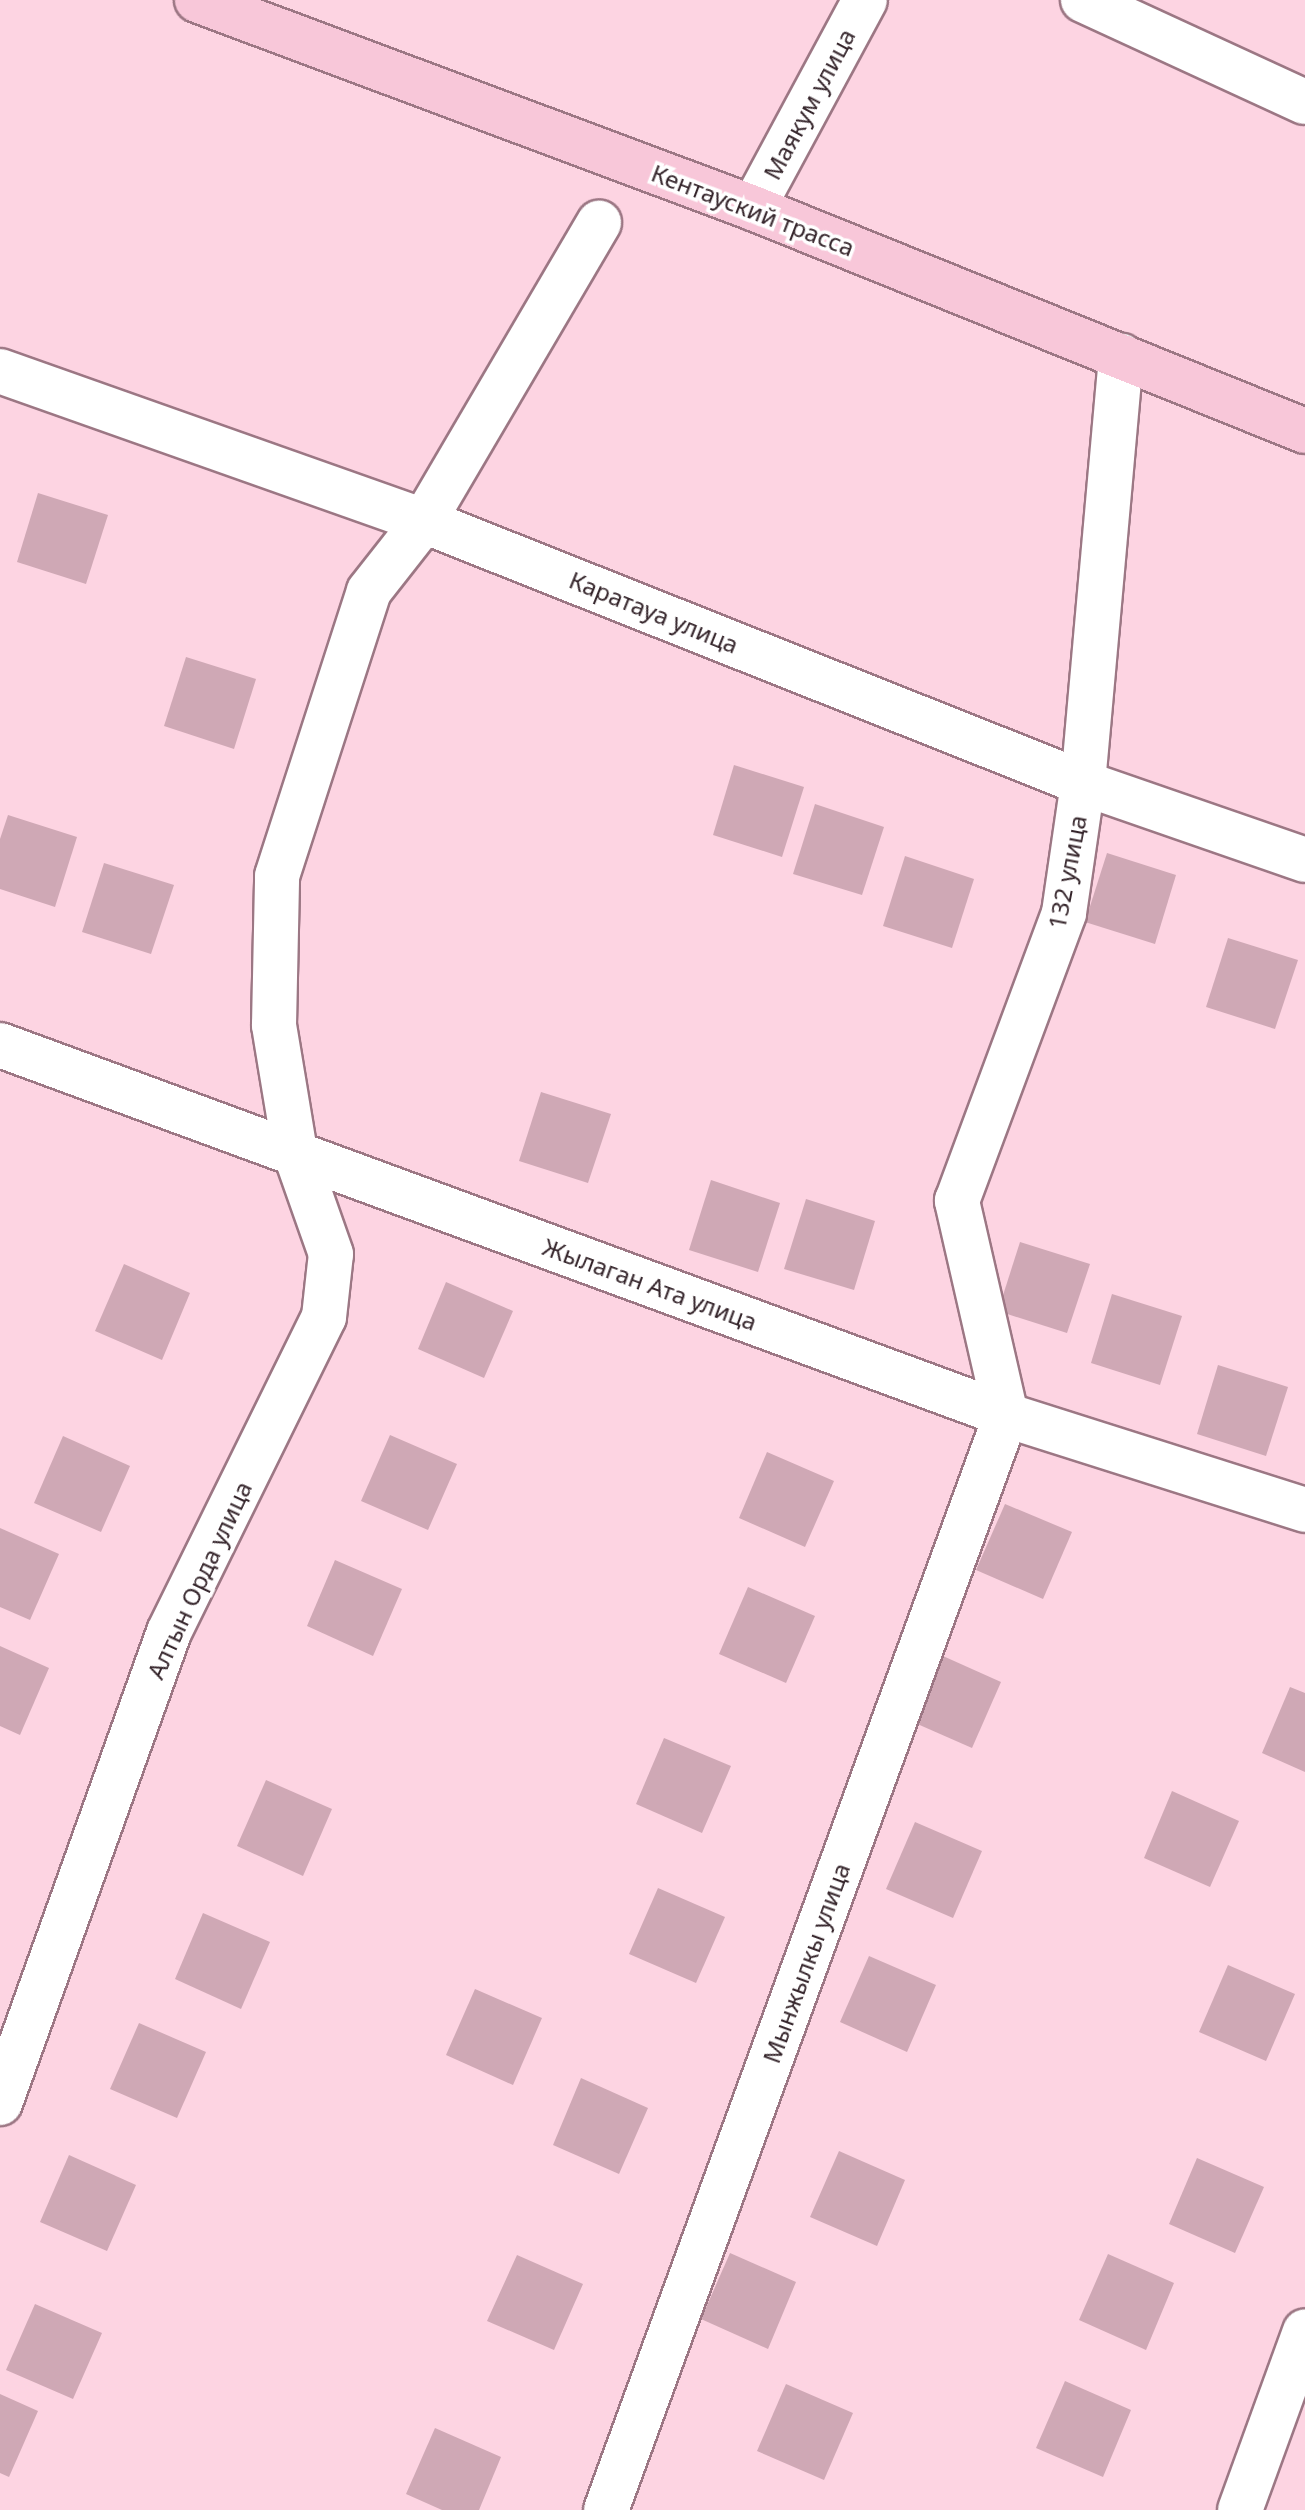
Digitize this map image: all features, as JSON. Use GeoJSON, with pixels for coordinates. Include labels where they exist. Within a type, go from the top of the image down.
{"type":"FeatureCollection","features":[{"type":"Feature","properties":{"kind":"main road","name":"Кентауский трасса"},"geometry":{"type":"LineString","coordinates":[[197,0],[753,208],[1305,431]]}},
{"type":"Feature","properties":{"kind":"street","name":"Маякум улица"},"geometry":{"type":"LineString","coordinates":[[753,208],[865,0]]}},
{"type":"Feature","properties":{"kind":"street"},"geometry":{"type":"LineString","coordinates":[[1083,0],[1303,98]]}},
{"type":"Feature","properties":{"kind":"street","name":"Алтын Орда улица"},"geometry":{"type":"LineString","coordinates":[[0,2103],[169,1632],[324,1317],[331,1254],[295,1152],[274,1025],[277,876],[369,591],[424,521],[599,223]]}},
{"type":"Feature","properties":{"kind":"street","name":"132 улица"},"geometry":{"type":"LineString","coordinates":[[1006,1415],[957,1201],[1064,913],[1083,783],[1121,356]]}},
{"type":"Feature","properties":{"kind":"street","name":"Каратауа улица"},"geometry":{"type":"LineString","coordinates":[[0,371],[424,521],[1083,783],[1305,860]]}},
{"type":"Feature","properties":{"kind":"street","name":"Жылаган Ата улица"},"geometry":{"type":"LineString","coordinates":[[0,1045],[1006,1415],[1305,1510]]}},
{"type":"Feature","properties":{"kind":"street","name":"Мынжылкы улица"},"geometry":{"type":"LineString","coordinates":[[606,2510],[1006,1415]]}},
{"type":"Feature","properties":{"kind":"street"},"geometry":{"type":"LineString","coordinates":[[1240,2510],[1305,2331]]}},
{"type":"Feature","properties":{"kind":"building"},"geometry":{"type":"Polygon","coordinates":[[[38,493],[108,515],[86,584],[17,562],[38,493]]]}},
{"type":"Feature","properties":{"kind":"building"},"geometry":{"type":"Polygon","coordinates":[[[186,657],[256,679],[234,749],[164,726],[186,657]]]}},
{"type":"Feature","properties":{"kind":"building"},"geometry":{"type":"Polygon","coordinates":[[[734,765],[804,787],[782,857],[713,835],[734,765]]]}},
{"type":"Feature","properties":{"kind":"building"},"geometry":{"type":"Polygon","coordinates":[[[815,804],[884,827],[862,895],[793,874],[815,804]]]}},
{"type":"Feature","properties":{"kind":"building"},"geometry":{"type":"Polygon","coordinates":[[[8,815],[77,837],[55,907],[0,889],[0,839],[8,815]]]}},
{"type":"Feature","properties":{"kind":"building"},"geometry":{"type":"Polygon","coordinates":[[[1107,853],[1176,875],[1155,944],[1085,922],[1107,853]]]}},
{"type":"Feature","properties":{"kind":"building"},"geometry":{"type":"Polygon","coordinates":[[[905,856],[974,879],[952,948],[883,926],[905,856]]]}},
{"type":"Feature","properties":{"kind":"building"},"geometry":{"type":"Polygon","coordinates":[[[104,863],[174,885],[151,954],[82,932],[104,863]]]}},
{"type":"Feature","properties":{"kind":"building"},"geometry":{"type":"Polygon","coordinates":[[[1228,938],[1298,960],[1275,1029],[1206,1007],[1228,938]]]}},
{"type":"Feature","properties":{"kind":"building"},"geometry":{"type":"Polygon","coordinates":[[[541,1092],[611,1114],[588,1183],[519,1161],[541,1092]]]}},
{"type":"Feature","properties":{"kind":"building"},"geometry":{"type":"Polygon","coordinates":[[[711,1180],[780,1203],[758,1272],[689,1250],[711,1180]]]}},
{"type":"Feature","properties":{"kind":"building"},"geometry":{"type":"Polygon","coordinates":[[[806,1199],[875,1221],[854,1290],[784,1269],[806,1199]]]}},
{"type":"Feature","properties":{"kind":"building"},"geometry":{"type":"Polygon","coordinates":[[[1020,1242],[1090,1264],[1067,1333],[998,1311],[1020,1242]]]}},
{"type":"Feature","properties":{"kind":"building"},"geometry":{"type":"Polygon","coordinates":[[[124,1264],[190,1293],[162,1360],[95,1331],[124,1264]]]}},
{"type":"Feature","properties":{"kind":"building"},"geometry":{"type":"Polygon","coordinates":[[[446,1282],[513,1311],[484,1378],[418,1349],[446,1282]]]}},
{"type":"Feature","properties":{"kind":"building"},"geometry":{"type":"Polygon","coordinates":[[[1112,1294],[1182,1316],[1160,1385],[1091,1363],[1112,1294]]]}},
{"type":"Feature","properties":{"kind":"building"},"geometry":{"type":"Polygon","coordinates":[[[1218,1365],[1288,1387],[1266,1456],[1197,1434],[1218,1365]]]}},
{"type":"Feature","properties":{"kind":"building"},"geometry":{"type":"Polygon","coordinates":[[[390,1435],[457,1464],[428,1530],[361,1501],[390,1435]]]}},
{"type":"Feature","properties":{"kind":"building"},"geometry":{"type":"Polygon","coordinates":[[[63,1436],[130,1466],[101,1532],[34,1503],[63,1436]]]}},
{"type":"Feature","properties":{"kind":"building"},"geometry":{"type":"Polygon","coordinates":[[[767,1452],[834,1481],[805,1547],[739,1518],[767,1452]]]}},
{"type":"Feature","properties":{"kind":"building"},"geometry":{"type":"Polygon","coordinates":[[[1005,1504],[1072,1532],[1043,1599],[976,1570],[1005,1504]]]}},
{"type":"Feature","properties":{"kind":"building"},"geometry":{"type":"Polygon","coordinates":[[[0,1528],[59,1554],[30,1620],[0,1607],[0,1528]]]}},
{"type":"Feature","properties":{"kind":"building"},"geometry":{"type":"Polygon","coordinates":[[[335,1560],[402,1589],[373,1656],[307,1626],[335,1560]]]}},
{"type":"Feature","properties":{"kind":"building"},"geometry":{"type":"Polygon","coordinates":[[[748,1587],[815,1616],[786,1683],[719,1654],[748,1587]]]}},
{"type":"Feature","properties":{"kind":"building"},"geometry":{"type":"Polygon","coordinates":[[[0,1646],[49,1668],[20,1735],[0,1726],[0,1646]]]}},
{"type":"Feature","properties":{"kind":"building"},"geometry":{"type":"Polygon","coordinates":[[[934,1652],[1001,1682],[972,1748],[906,1719],[934,1652]]]}},
{"type":"Feature","properties":{"kind":"building"},"geometry":{"type":"Polygon","coordinates":[[[1290,1687],[1305,1693],[1305,1772],[1262,1753],[1290,1687]]]}},
{"type":"Feature","properties":{"kind":"building"},"geometry":{"type":"Polygon","coordinates":[[[664,1738],[731,1766],[702,1833],[636,1804],[664,1738]]]}},
{"type":"Feature","properties":{"kind":"building"},"geometry":{"type":"Polygon","coordinates":[[[266,1780],[332,1809],[303,1876],[237,1846],[266,1780]]]}},
{"type":"Feature","properties":{"kind":"building"},"geometry":{"type":"Polygon","coordinates":[[[1172,1791],[1239,1821],[1210,1887],[1144,1858],[1172,1791]]]}},
{"type":"Feature","properties":{"kind":"building"},"geometry":{"type":"Polygon","coordinates":[[[915,1822],[982,1851],[953,1918],[886,1889],[915,1822]]]}},
{"type":"Feature","properties":{"kind":"building"},"geometry":{"type":"Polygon","coordinates":[[[658,1888],[725,1917],[696,1983],[629,1954],[658,1888]]]}},
{"type":"Feature","properties":{"kind":"building"},"geometry":{"type":"Polygon","coordinates":[[[203,1913],[270,1942],[241,2009],[175,1979],[203,1913]]]}},
{"type":"Feature","properties":{"kind":"building"},"geometry":{"type":"Polygon","coordinates":[[[869,1956],[936,1985],[907,2052],[840,2022],[869,1956]]]}},
{"type":"Feature","properties":{"kind":"building"},"geometry":{"type":"Polygon","coordinates":[[[1228,1965],[1295,1994],[1266,2061],[1199,2032],[1228,1965]]]}},
{"type":"Feature","properties":{"kind":"building"},"geometry":{"type":"Polygon","coordinates":[[[475,1989],[542,2018],[513,2085],[446,2055],[475,1989]]]}},
{"type":"Feature","properties":{"kind":"building"},"geometry":{"type":"Polygon","coordinates":[[[139,2023],[206,2052],[177,2118],[110,2089],[139,2023]]]}},
{"type":"Feature","properties":{"kind":"building"},"geometry":{"type":"Polygon","coordinates":[[[581,2078],[648,2108],[619,2174],[553,2145],[581,2078]]]}},
{"type":"Feature","properties":{"kind":"building"},"geometry":{"type":"Polygon","coordinates":[[[839,2151],[905,2180],[877,2246],[810,2217],[839,2151]]]}},
{"type":"Feature","properties":{"kind":"building"},"geometry":{"type":"Polygon","coordinates":[[[69,2155],[136,2185],[107,2251],[40,2222],[69,2155]]]}},
{"type":"Feature","properties":{"kind":"building"},"geometry":{"type":"Polygon","coordinates":[[[1197,2158],[1264,2187],[1235,2253],[1169,2224],[1197,2158]]]}},
{"type":"Feature","properties":{"kind":"building"},"geometry":{"type":"Polygon","coordinates":[[[730,2253],[796,2282],[768,2349],[701,2319],[730,2253]]]}},
{"type":"Feature","properties":{"kind":"building"},"geometry":{"type":"Polygon","coordinates":[[[1108,2254],[1174,2283],[1146,2350],[1079,2320],[1108,2254]]]}},
{"type":"Feature","properties":{"kind":"building"},"geometry":{"type":"Polygon","coordinates":[[[517,2255],[583,2284],[554,2350],[487,2321],[517,2255]]]}},
{"type":"Feature","properties":{"kind":"building"},"geometry":{"type":"Polygon","coordinates":[[[35,2304],[102,2333],[73,2399],[6,2370],[35,2304]]]}},
{"type":"Feature","properties":{"kind":"building"},"geometry":{"type":"Polygon","coordinates":[[[1065,2381],[1131,2410],[1103,2477],[1036,2448],[1065,2381]]]}},
{"type":"Feature","properties":{"kind":"building"},"geometry":{"type":"Polygon","coordinates":[[[786,2384],[853,2413],[824,2480],[757,2451],[786,2384]]]}},
{"type":"Feature","properties":{"kind":"building"},"geometry":{"type":"Polygon","coordinates":[[[0,2394],[38,2411],[9,2477],[0,2473],[0,2394]]]}},
{"type":"Feature","properties":{"kind":"building"},"geometry":{"type":"Polygon","coordinates":[[[435,2428],[501,2457],[479,2510],[442,2510],[406,2494],[435,2428]]]}}]}
